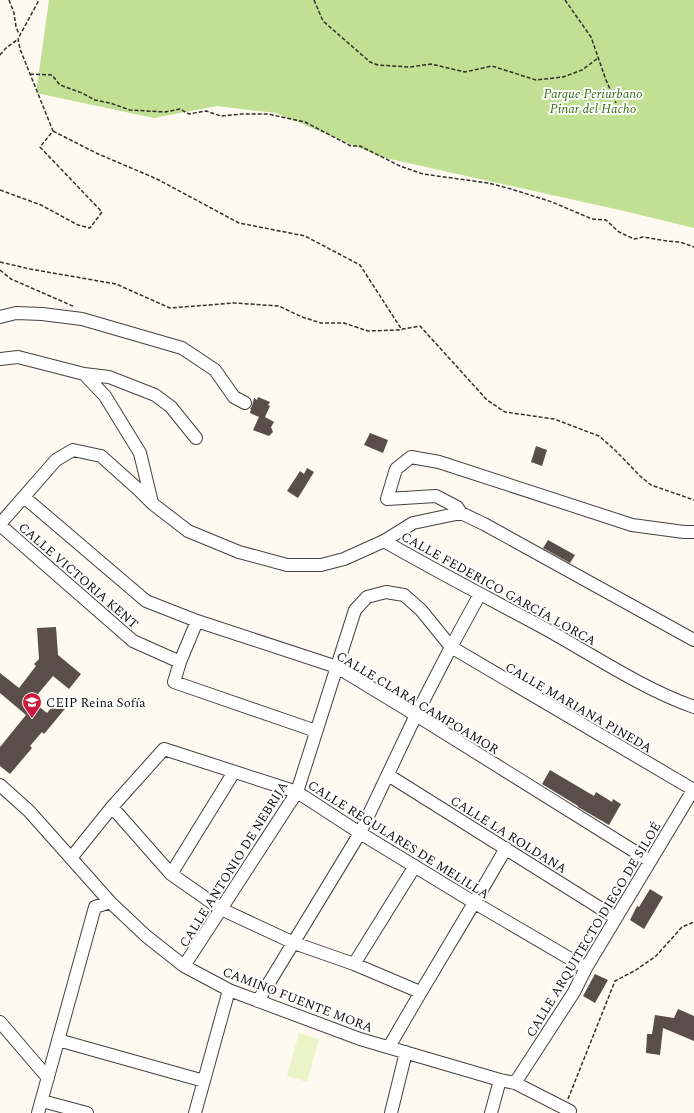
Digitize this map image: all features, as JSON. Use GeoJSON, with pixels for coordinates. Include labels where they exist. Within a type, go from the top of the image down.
{"type":"FeatureCollection","features":[{"type":"Feature","properties":{"kind":"street"},"geometry":{"type":"LineString","coordinates":[[0,317],[16,313],[42,314],[82,319],[182,348],[215,370],[234,397],[244,403]]}},
{"type":"Feature","properties":{"kind":"street"},"geometry":{"type":"LineString","coordinates":[[0,359],[18,357],[84,374],[109,377],[155,395],[171,407],[196,438]]}},
{"type":"Feature","properties":{"kind":"street"},"geometry":{"type":"LineString","coordinates":[[84,374],[105,396],[140,453],[153,504]]}},
{"type":"Feature","properties":{"kind":"street","name":"CALLE FEDERICO GARCÍA LORCA"},"geometry":{"type":"LineString","coordinates":[[0,525],[56,460],[73,450],[101,456],[153,504],[188,531],[239,552],[287,565],[321,565],[344,559],[384,541],[544,628],[625,675],[672,699],[694,707]]}},
{"type":"Feature","properties":{"kind":"street"},"geometry":{"type":"LineString","coordinates":[[694,532],[632,525],[439,462],[411,457],[396,469],[387,499],[436,496],[457,507],[461,513],[694,640]]}},
{"type":"Feature","properties":{"kind":"street","name":"CALLE CLARA CAMPOAMOR"},"geometry":{"type":"LineString","coordinates":[[24,497],[146,601],[197,621],[337,667],[416,714],[650,861]]}},
{"type":"Feature","properties":{"kind":"street"},"geometry":{"type":"LineString","coordinates":[[384,541],[413,523],[461,513]]}},
{"type":"Feature","properties":{"kind":"street","name":"CALLE VICTORIA KENT"},"geometry":{"type":"LineString","coordinates":[[0,525],[133,641],[180,662]]}},
{"type":"Feature","properties":{"kind":"street","name":"CALLE ANTONIO DE NEBRIJA"},"geometry":{"type":"LineString","coordinates":[[184,966],[297,792],[355,610],[367,597],[386,592],[404,595],[421,610],[451,647]]}},
{"type":"Feature","properties":{"kind":"street"},"geometry":{"type":"LineString","coordinates":[[258,1001],[360,833],[416,714],[480,594]]}},
{"type":"Feature","properties":{"kind":"street"},"geometry":{"type":"LineString","coordinates":[[197,621],[180,662],[174,682],[316,731]]}},
{"type":"Feature","properties":{"kind":"street","name":"CALLE MARIANA PINEDA"},"geometry":{"type":"LineString","coordinates":[[451,647],[694,790]]}},
{"type":"Feature","properties":{"kind":"street","name":"CALLE REGULARES DE MELILLA"},"geometry":{"type":"LineString","coordinates":[[71,858],[112,807],[164,749],[297,792],[360,833],[586,968]]}},
{"type":"Feature","properties":{"kind":"street"},"geometry":{"type":"LineString","coordinates":[[171,874],[234,772]]}},
{"type":"Feature","properties":{"kind":"street","name":"CALLE LA ROLDANA"},"geometry":{"type":"LineString","coordinates":[[388,775],[616,918]]}},
{"type":"Feature","properties":{"kind":"street","name":"CAMINO FUENTE MORA"},"geometry":{"type":"LineString","coordinates":[[0,785],[29,811],[110,902],[146,936],[184,966],[229,990],[360,1039],[500,1080],[515,1083],[567,1110]]}},
{"type":"Feature","properties":{"kind":"street","name":"CALLE ARQUITECTO DIEGO DE SILOÉ"},"geometry":{"type":"LineString","coordinates":[[515,1083],[574,992],[586,968],[694,790]]}},
{"type":"Feature","properties":{"kind":"street"},"geometry":{"type":"LineString","coordinates":[[112,807],[171,874],[222,908],[294,943],[354,964],[420,992]]}},
{"type":"Feature","properties":{"kind":"street"},"geometry":{"type":"LineString","coordinates":[[389,1047],[506,848]]}},
{"type":"Feature","properties":{"kind":"street"},"geometry":{"type":"LineString","coordinates":[[354,964],[415,866]]}},
{"type":"Feature","properties":{"kind":"street"},"geometry":{"type":"LineString","coordinates":[[38,1113],[96,907],[110,902]]}},
{"type":"Feature","properties":{"kind":"street"},"geometry":{"type":"LineString","coordinates":[[194,1113],[229,990]]}},
{"type":"Feature","properties":{"kind":"street"},"geometry":{"type":"LineString","coordinates":[[0,1022],[48,1078]]}},
{"type":"Feature","properties":{"kind":"street"},"geometry":{"type":"LineString","coordinates":[[58,1040],[204,1081]]}},
{"type":"Feature","properties":{"kind":"street"},"geometry":{"type":"LineString","coordinates":[[391,1113],[406,1052]]}},
{"type":"Feature","properties":{"kind":"street"},"geometry":{"type":"LineString","coordinates":[[491,1113],[500,1080]]}},
{"type":"Feature","properties":{"kind":"street"},"geometry":{"type":"LineString","coordinates":[[42,1101],[87,1113]]}},
{"type":"Feature","properties":{"kind":"path"},"geometry":{"type":"LineString","coordinates":[[9,0],[14,13],[16,27],[20,34]]}},
{"type":"Feature","properties":{"kind":"path"},"geometry":{"type":"LineString","coordinates":[[0,55],[18,39],[39,0]]}},
{"type":"Feature","properties":{"kind":"path"},"geometry":{"type":"LineString","coordinates":[[314,0],[323,21],[370,62],[378,66],[410,67],[431,64],[465,72],[492,66],[536,80],[563,77],[582,70],[598,58]]}},
{"type":"Feature","properties":{"kind":"path"},"geometry":{"type":"LineString","coordinates":[[565,0],[592,37],[598,58],[616,104]]}},
{"type":"Feature","properties":{"kind":"path"},"geometry":{"type":"LineString","coordinates":[[18,39],[20,49],[53,131],[96,153],[157,179],[239,223],[305,236],[360,265],[402,330]]}},
{"type":"Feature","properties":{"kind":"path"},"geometry":{"type":"LineString","coordinates":[[30,74],[52,75],[60,85],[82,93],[95,100],[110,103],[130,110],[165,112],[180,109],[189,114],[206,111],[221,116],[268,114],[305,122],[351,146],[360,146],[400,166],[423,174],[488,183],[552,202],[592,219],[606,220],[619,232],[634,239],[643,237],[680,242],[694,247]]}},
{"type":"Feature","properties":{"kind":"path"},"geometry":{"type":"LineString","coordinates":[[0,190],[41,205],[78,225],[90,228],[102,212],[40,147],[53,131]]}},
{"type":"Feature","properties":{"kind":"path"},"geometry":{"type":"LineString","coordinates":[[0,262],[30,269],[116,284],[170,308],[234,303],[278,306],[302,317],[321,323],[344,323],[368,331],[402,330],[420,326],[487,400],[505,412],[554,419],[599,436],[651,485],[694,500]]}},
{"type":"Feature","properties":{"kind":"path"},"geometry":{"type":"LineString","coordinates":[[0,270],[11,279],[75,307]]}},
{"type":"Feature","properties":{"kind":"path"},"geometry":{"type":"LineString","coordinates":[[567,1110],[615,980],[636,970],[656,956],[682,927],[694,922]]}},
{"type":"Feature","properties":{"kind":"green space","name":"Parque Periurbano Pinar del Hacho"},"geometry":{"type":"Polygon","coordinates":[[[49,0],[694,0],[694,228],[381,157],[276,113],[217,106],[154,118],[36,93],[49,0]]]}},
{"type":"Feature","properties":{"kind":"green space"},"geometry":{"type":"Polygon","coordinates":[[[299,1033],[319,1039],[307,1082],[287,1076],[299,1033]]]}},
{"type":"Feature","properties":{"kind":"building"},"geometry":{"type":"Polygon","coordinates":[[[258,397],[270,402],[268,405],[270,406],[265,417],[274,422],[271,427],[273,432],[269,436],[253,430],[259,417],[250,413],[250,409],[254,398],[257,400],[258,397]]]}},
{"type":"Feature","properties":{"kind":"building"},"geometry":{"type":"Polygon","coordinates":[[[370,433],[388,440],[383,453],[364,445],[370,433]]]}},
{"type":"Feature","properties":{"kind":"building"},"geometry":{"type":"Polygon","coordinates":[[[536,446],[547,450],[542,466],[531,462],[536,446]]]}},
{"type":"Feature","properties":{"kind":"building"},"geometry":{"type":"Polygon","coordinates":[[[307,468],[314,472],[298,498],[287,491],[300,471],[304,474],[307,468]]]}},
{"type":"Feature","properties":{"kind":"building"},"geometry":{"type":"Polygon","coordinates":[[[548,540],[575,555],[570,563],[543,548],[548,540]]]}},
{"type":"Feature","properties":{"kind":"building"},"geometry":{"type":"Polygon","coordinates":[[[56,627],[58,655],[81,674],[69,689],[53,676],[32,701],[47,713],[60,697],[69,704],[44,734],[42,732],[30,746],[32,748],[10,774],[0,766],[0,747],[26,715],[0,693],[0,673],[19,688],[36,666],[34,664],[39,659],[37,628],[56,627]]]}},
{"type":"Feature","properties":{"kind":"building"},"geometry":{"type":"Polygon","coordinates":[[[550,770],[594,796],[596,792],[612,802],[613,799],[621,804],[609,825],[542,784],[550,770]]]}},
{"type":"Feature","properties":{"kind":"building"},"geometry":{"type":"Polygon","coordinates":[[[650,889],[663,897],[644,929],[630,920],[637,906],[639,907],[650,889]]]}},
{"type":"Feature","properties":{"kind":"building"},"geometry":{"type":"Polygon","coordinates":[[[595,974],[608,980],[595,1003],[583,996],[595,974]]]}},
{"type":"Feature","properties":{"kind":"building"},"geometry":{"type":"Polygon","coordinates":[[[678,1009],[694,1016],[694,1041],[663,1028],[660,1055],[646,1053],[647,1034],[652,1034],[655,1015],[674,1018],[678,1009]]]}},
{"type":"Feature","properties":{"kind":"place","name":"CEIP Reina Sofía"},"geometry":{"type":"Point","coordinates":[32,719]}}]}
